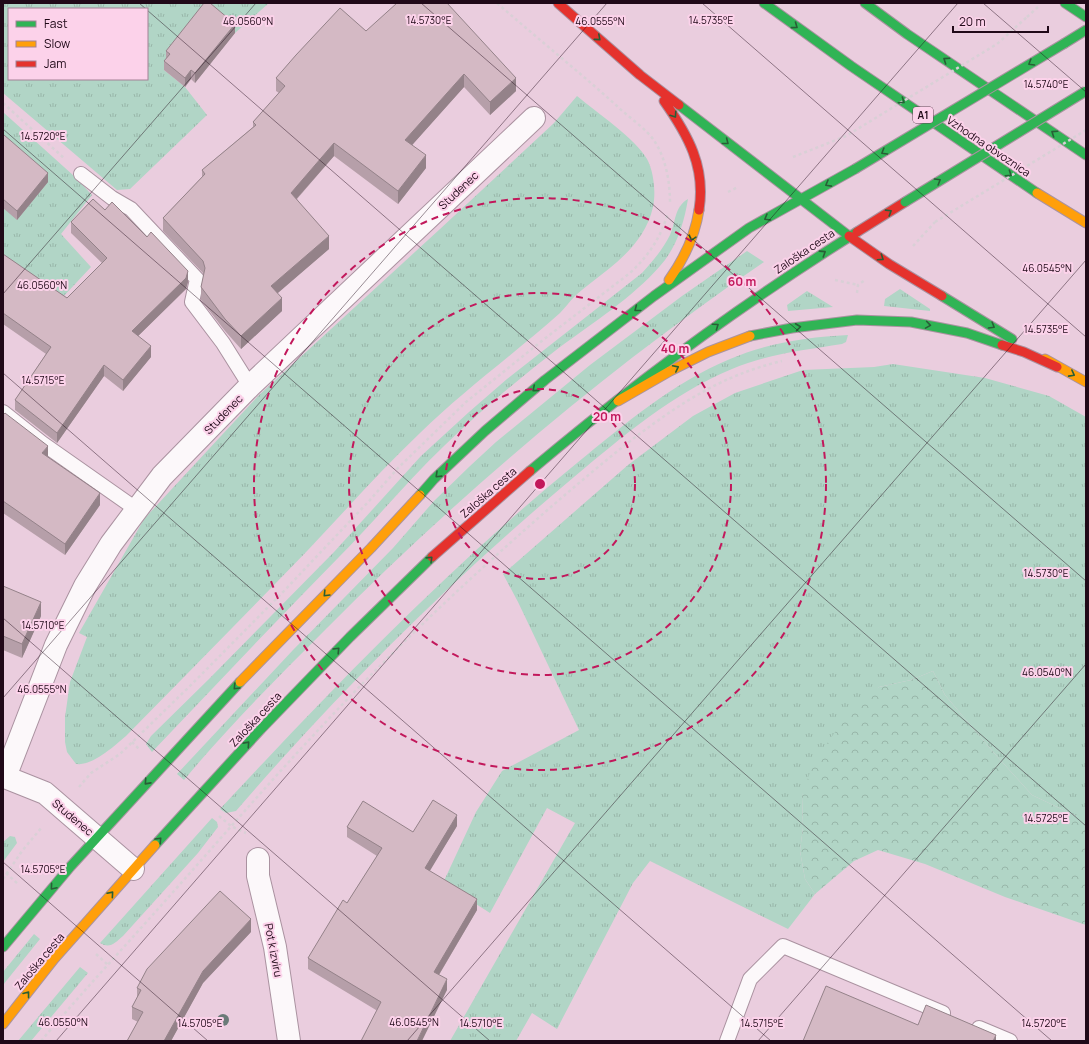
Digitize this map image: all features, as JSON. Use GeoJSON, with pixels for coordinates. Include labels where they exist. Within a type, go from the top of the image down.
{"type":"FeatureCollection","features":[{"type":"Feature","properties":{"kind":"main road"},"geometry":{"type":"LineString","coordinates":[[558,3],[640,75],[849,236],[890,264],[1057,367]]}},
{"type":"Feature","properties":{"kind":"main road","name":"Vzhodna obvoznica"},"geometry":{"type":"LineString","coordinates":[[764,3],[851,66],[1038,194],[1086,223]]}},
{"type":"Feature","properties":{"kind":"main road"},"geometry":{"type":"LineString","coordinates":[[865,3],[907,34],[1086,155]]}},
{"type":"Feature","properties":{"kind":"main road"},"geometry":{"type":"LineString","coordinates":[[1065,3],[1086,17]]}},
{"type":"Feature","properties":{"kind":"main road"},"geometry":{"type":"LineString","coordinates":[[3,947],[70,867],[218,705],[371,548],[434,479],[484,431],[546,380],[654,296],[749,228],[855,169],[1086,30]]}},
{"type":"Feature","properties":{"kind":"main road"},"geometry":{"type":"LineString","coordinates":[[640,75],[664,101],[679,123],[693,152],[702,188],[697,220],[688,249],[680,264],[654,296]]}},
{"type":"Feature","properties":{"kind":"main road","name":"Zaloška cesta"},"geometry":{"type":"LineString","coordinates":[[3,1024],[54,959],[133,869],[261,730],[350,637],[440,550],[515,484],[618,400],[691,344],[806,264],[849,236],[1086,92]]}},
{"type":"Feature","properties":{"kind":"main road"},"geometry":{"type":"LineString","coordinates":[[618,400],[708,352],[746,337],[792,328],[857,320],[911,322],[967,333],[1024,352],[1086,382]]}},
{"type":"Feature","properties":{"kind":"street","name":"Studenec"},"geometry":{"type":"LineString","coordinates":[[133,869],[98,837],[45,793],[4,778],[56,645],[88,580],[111,544],[162,476],[250,386],[534,118]]}},
{"type":"Feature","properties":{"kind":"street","name":"Pot k izviru"},"geometry":{"type":"LineString","coordinates":[[258,859],[258,876],[275,947],[289,1041]]}},
{"type":"Feature","properties":{"kind":"lane"},"geometry":{"type":"LineString","coordinates":[[81,174],[112,198],[131,209],[197,279],[192,302],[223,343],[250,386]]}},
{"type":"Feature","properties":{"kind":"lane"},"geometry":{"type":"LineString","coordinates":[[3,412],[42,443],[136,509]]}},
{"type":"Feature","properties":{"kind":"lane"},"geometry":{"type":"LineString","coordinates":[[727,1041],[750,979],[783,946],[1010,1041]]}},
{"type":"Feature","properties":{"kind":"path"},"geometry":{"type":"LineString","coordinates":[[497,3],[654,140],[663,160],[670,191]]}},
{"type":"Feature","properties":{"kind":"path"},"geometry":{"type":"LineString","coordinates":[[787,159],[846,136],[997,44],[1034,9]]}},
{"type":"Feature","properties":{"kind":"path"},"geometry":{"type":"LineString","coordinates":[[3,103],[81,174]]}},
{"type":"Feature","properties":{"kind":"path"},"geometry":{"type":"LineString","coordinates":[[910,248],[935,222],[1086,130]]}},
{"type":"Feature","properties":{"kind":"path"},"geometry":{"type":"LineString","coordinates":[[726,193],[743,184]]}},
{"type":"Feature","properties":{"kind":"path"},"geometry":{"type":"LineString","coordinates":[[835,280],[858,285],[870,278]]}},
{"type":"Feature","properties":{"kind":"path"},"geometry":{"type":"LineString","coordinates":[[857,300],[858,285]]}},
{"type":"Feature","properties":{"kind":"path"},"geometry":{"type":"LineString","coordinates":[[41,1041],[231,826],[319,730],[386,660],[470,579],[558,500],[622,448],[683,402],[735,376],[767,364],[787,359]]}},
{"type":"Feature","properties":{"kind":"path"},"geometry":{"type":"LineString","coordinates":[[231,826],[246,833]]}},
{"type":"Feature","properties":{"kind":"path"},"geometry":{"type":"LineString","coordinates":[[3,879],[22,851],[40,829]]}},
{"type":"Feature","properties":{"kind":"green space"},"geometry":{"type":"Polygon","coordinates":[[[3,3],[269,3],[235,33],[207,10],[164,70],[185,87],[207,115],[130,189],[117,190],[3,93],[3,3]]]}},
{"type":"Feature","properties":{"kind":"green space"},"geometry":{"type":"Polygon","coordinates":[[[577,96],[625,134],[642,151],[647,159],[654,183],[653,207],[644,231],[637,241],[621,259],[577,294],[560,313],[454,402],[420,433],[126,736],[96,759],[83,764],[76,764],[67,752],[65,742],[65,717],[70,682],[87,637],[79,633],[144,519],[258,396],[554,123],[577,96]]]}},
{"type":"Feature","properties":{"kind":"green space"},"geometry":{"type":"Polygon","coordinates":[[[3,112],[74,176],[92,195],[61,234],[91,267],[62,298],[3,260],[3,112]]]}},
{"type":"Feature","properties":{"kind":"green space"},"geometry":{"type":"Polygon","coordinates":[[[688,199],[679,234],[671,251],[660,266],[625,299],[560,347],[515,383],[444,446],[152,752],[146,744],[151,736],[334,552],[421,456],[507,379],[642,273],[664,245],[670,235],[680,206],[688,199]]]}},
{"type":"Feature","properties":{"kind":"green space"},"geometry":{"type":"Polygon","coordinates":[[[747,251],[764,262],[705,303],[648,346],[536,435],[482,482],[429,529],[271,684],[184,780],[177,774],[293,650],[393,548],[434,501],[496,442],[590,365],[682,296],[747,251]]]}},
{"type":"Feature","properties":{"kind":"green space"},"geometry":{"type":"Polygon","coordinates":[[[900,289],[930,309],[930,311],[884,306],[885,299],[900,289]]]}},
{"type":"Feature","properties":{"kind":"green space"},"geometry":{"type":"Polygon","coordinates":[[[807,291],[833,307],[788,311],[787,305],[807,291]]]}},
{"type":"Feature","properties":{"kind":"green space"},"geometry":{"type":"Polygon","coordinates":[[[848,335],[846,342],[842,344],[773,356],[732,369],[689,390],[649,417],[574,477],[484,555],[398,637],[315,723],[236,811],[226,813],[220,809],[305,719],[392,630],[437,587],[529,503],[631,419],[688,380],[744,353],[788,342],[818,337],[848,335]]]}},
{"type":"Feature","properties":{"kind":"green space"},"geometry":{"type":"Polygon","coordinates":[[[893,364],[985,378],[1049,396],[1086,417],[1086,816],[1076,816],[1032,795],[945,695],[933,671],[911,680],[879,687],[802,795],[803,827],[800,851],[805,879],[815,894],[788,929],[650,861],[633,883],[557,1029],[532,1013],[516,1041],[450,1041],[575,823],[547,808],[490,913],[443,883],[476,812],[502,771],[579,730],[518,602],[503,574],[628,465],[693,416],[735,393],[803,370],[874,367],[893,364]]]}},
{"type":"Feature","properties":{"kind":"green space"},"geometry":{"type":"Polygon","coordinates":[[[933,671],[945,695],[1032,795],[1076,816],[1086,816],[1086,925],[1005,897],[925,864],[878,850],[854,861],[815,894],[805,879],[800,851],[803,827],[802,795],[813,764],[851,709],[879,687],[911,680],[933,671]]]}},
{"type":"Feature","properties":{"kind":"green space"},"geometry":{"type":"Polygon","coordinates":[[[212,818],[217,822],[218,827],[198,853],[123,936],[115,943],[110,945],[100,943],[212,818]]]}},
{"type":"Feature","properties":{"kind":"green space"},"geometry":{"type":"Polygon","coordinates":[[[10,836],[15,837],[17,843],[3,862],[3,842],[10,836]]]}},
{"type":"Feature","properties":{"kind":"green space"},"geometry":{"type":"Polygon","coordinates":[[[34,934],[40,939],[3,985],[3,972],[34,934]]]}},
{"type":"Feature","properties":{"kind":"green space"},"geometry":{"type":"Polygon","coordinates":[[[80,967],[88,973],[31,1041],[18,1041],[80,967]]]}},
{"type":"Feature","properties":{"kind":"building"},"geometry":{"type":"Polygon","coordinates":[[[204,3],[210,3],[235,24],[195,73],[191,70],[185,78],[164,61],[170,54],[166,51],[204,3]]]}},
{"type":"Feature","properties":{"kind":"building"},"geometry":{"type":"Polygon","coordinates":[[[397,3],[447,3],[516,78],[490,102],[464,74],[405,140],[426,155],[398,191],[334,143],[291,193],[329,236],[271,286],[282,298],[241,336],[225,319],[201,287],[205,268],[203,261],[163,218],[205,174],[202,170],[256,125],[253,122],[285,86],[276,78],[340,8],[366,31],[397,3]]]}},
{"type":"Feature","properties":{"kind":"building"},"geometry":{"type":"Polygon","coordinates":[[[4,135],[48,173],[17,211],[3,199],[4,135]]]}},
{"type":"Feature","properties":{"kind":"building"},"geometry":{"type":"Polygon","coordinates":[[[93,199],[105,210],[112,202],[147,237],[151,232],[188,271],[186,278],[132,331],[151,346],[123,380],[104,365],[57,433],[15,400],[51,347],[3,313],[3,254],[67,298],[107,258],[71,222],[93,199]]]}},
{"type":"Feature","properties":{"kind":"building"},"geometry":{"type":"Polygon","coordinates":[[[5,413],[48,446],[42,453],[100,493],[65,544],[3,501],[3,415],[5,413]]]}},
{"type":"Feature","properties":{"kind":"building"},"geometry":{"type":"Polygon","coordinates":[[[3,586],[41,602],[22,644],[3,636],[3,586]]]}},
{"type":"Feature","properties":{"kind":"building"},"geometry":{"type":"Polygon","coordinates":[[[433,800],[457,815],[425,868],[477,899],[434,972],[447,979],[417,1041],[361,1041],[381,1002],[308,958],[343,900],[347,903],[382,848],[347,827],[363,801],[413,832],[433,800]]]}},
{"type":"Feature","properties":{"kind":"building"},"geometry":{"type":"Polygon","coordinates":[[[220,891],[251,919],[203,971],[164,1041],[127,1041],[143,1012],[132,1007],[141,990],[137,988],[147,969],[220,891]]]}},
{"type":"Feature","properties":{"kind":"building"},"geometry":{"type":"Polygon","coordinates":[[[826,986],[918,1025],[926,1005],[996,1035],[993,1041],[803,1041],[826,986]]]}},
{"type":"Feature","properties":{"kind":"traffic: fast"},"geometry":{"type":"LineString","coordinates":[[764,3],[851,66],[1037,193]]}},
{"type":"Feature","properties":{"kind":"traffic: fast"},"geometry":{"type":"LineString","coordinates":[[865,3],[907,34],[1086,155]]}},
{"type":"Feature","properties":{"kind":"traffic: fast"},"geometry":{"type":"LineString","coordinates":[[1065,3],[1086,17]]}},
{"type":"Feature","properties":{"kind":"traffic: fast"},"geometry":{"type":"LineString","coordinates":[[1065,43],[1086,30]]}},
{"type":"Feature","properties":{"kind":"traffic: fast"},"geometry":{"type":"LineString","coordinates":[[855,169],[1065,43]]}},
{"type":"Feature","properties":{"kind":"traffic: fast"},"geometry":{"type":"LineString","coordinates":[[905,202],[1086,91]]}},
{"type":"Feature","properties":{"kind":"traffic: fast"},"geometry":{"type":"LineString","coordinates":[[679,105],[849,236]]}},
{"type":"Feature","properties":{"kind":"traffic: fast"},"geometry":{"type":"LineString","coordinates":[[420,495],[434,479],[485,431],[545,380],[654,296],[749,228],[855,169]]}},
{"type":"Feature","properties":{"kind":"traffic: fast"},"geometry":{"type":"LineString","coordinates":[[530,471],[608,407],[730,316],[814,259],[857,232]]}},
{"type":"Feature","properties":{"kind":"traffic: fast"},"geometry":{"type":"LineString","coordinates":[[942,296],[1012,339]]}},
{"type":"Feature","properties":{"kind":"traffic: fast"},"geometry":{"type":"LineString","coordinates":[[750,336],[792,328],[857,320],[911,322],[967,333],[1002,345]]}},
{"type":"Feature","properties":{"kind":"traffic: fast"},"geometry":{"type":"LineString","coordinates":[[155,845],[261,729],[350,637],[432,557]]}},
{"type":"Feature","properties":{"kind":"traffic: fast"},"geometry":{"type":"LineString","coordinates":[[3,947],[70,867],[240,682]]}},
{"type":"Feature","properties":{"kind":"traffic: slow"},"geometry":{"type":"LineString","coordinates":[[1037,193],[1086,223]]}},
{"type":"Feature","properties":{"kind":"traffic: slow"},"geometry":{"type":"LineString","coordinates":[[669,280],[692,238],[699,210]]}},
{"type":"Feature","properties":{"kind":"traffic: slow"},"geometry":{"type":"LineString","coordinates":[[618,401],[670,371],[708,352],[750,336]]}},
{"type":"Feature","properties":{"kind":"traffic: slow"},"geometry":{"type":"LineString","coordinates":[[1045,359],[1086,382]]}},
{"type":"Feature","properties":{"kind":"traffic: slow"},"geometry":{"type":"LineString","coordinates":[[240,682],[371,548],[420,495]]}},
{"type":"Feature","properties":{"kind":"traffic: slow"},"geometry":{"type":"LineString","coordinates":[[3,1024],[54,959],[155,845]]}},
{"type":"Feature","properties":{"kind":"traffic: jam"},"geometry":{"type":"LineString","coordinates":[[558,3],[640,75],[679,105]]}},
{"type":"Feature","properties":{"kind":"traffic: jam"},"geometry":{"type":"LineString","coordinates":[[664,101],[681,126],[693,152],[700,180],[699,210]]}},
{"type":"Feature","properties":{"kind":"traffic: jam"},"geometry":{"type":"LineString","coordinates":[[857,232],[905,202]]}},
{"type":"Feature","properties":{"kind":"traffic: jam"},"geometry":{"type":"LineString","coordinates":[[849,236],[889,264],[942,296]]}},
{"type":"Feature","properties":{"kind":"traffic: jam"},"geometry":{"type":"LineString","coordinates":[[1002,345],[1024,352],[1057,367]]}},
{"type":"Feature","properties":{"kind":"traffic: jam"},"geometry":{"type":"LineString","coordinates":[[432,557],[530,471]]}}]}
